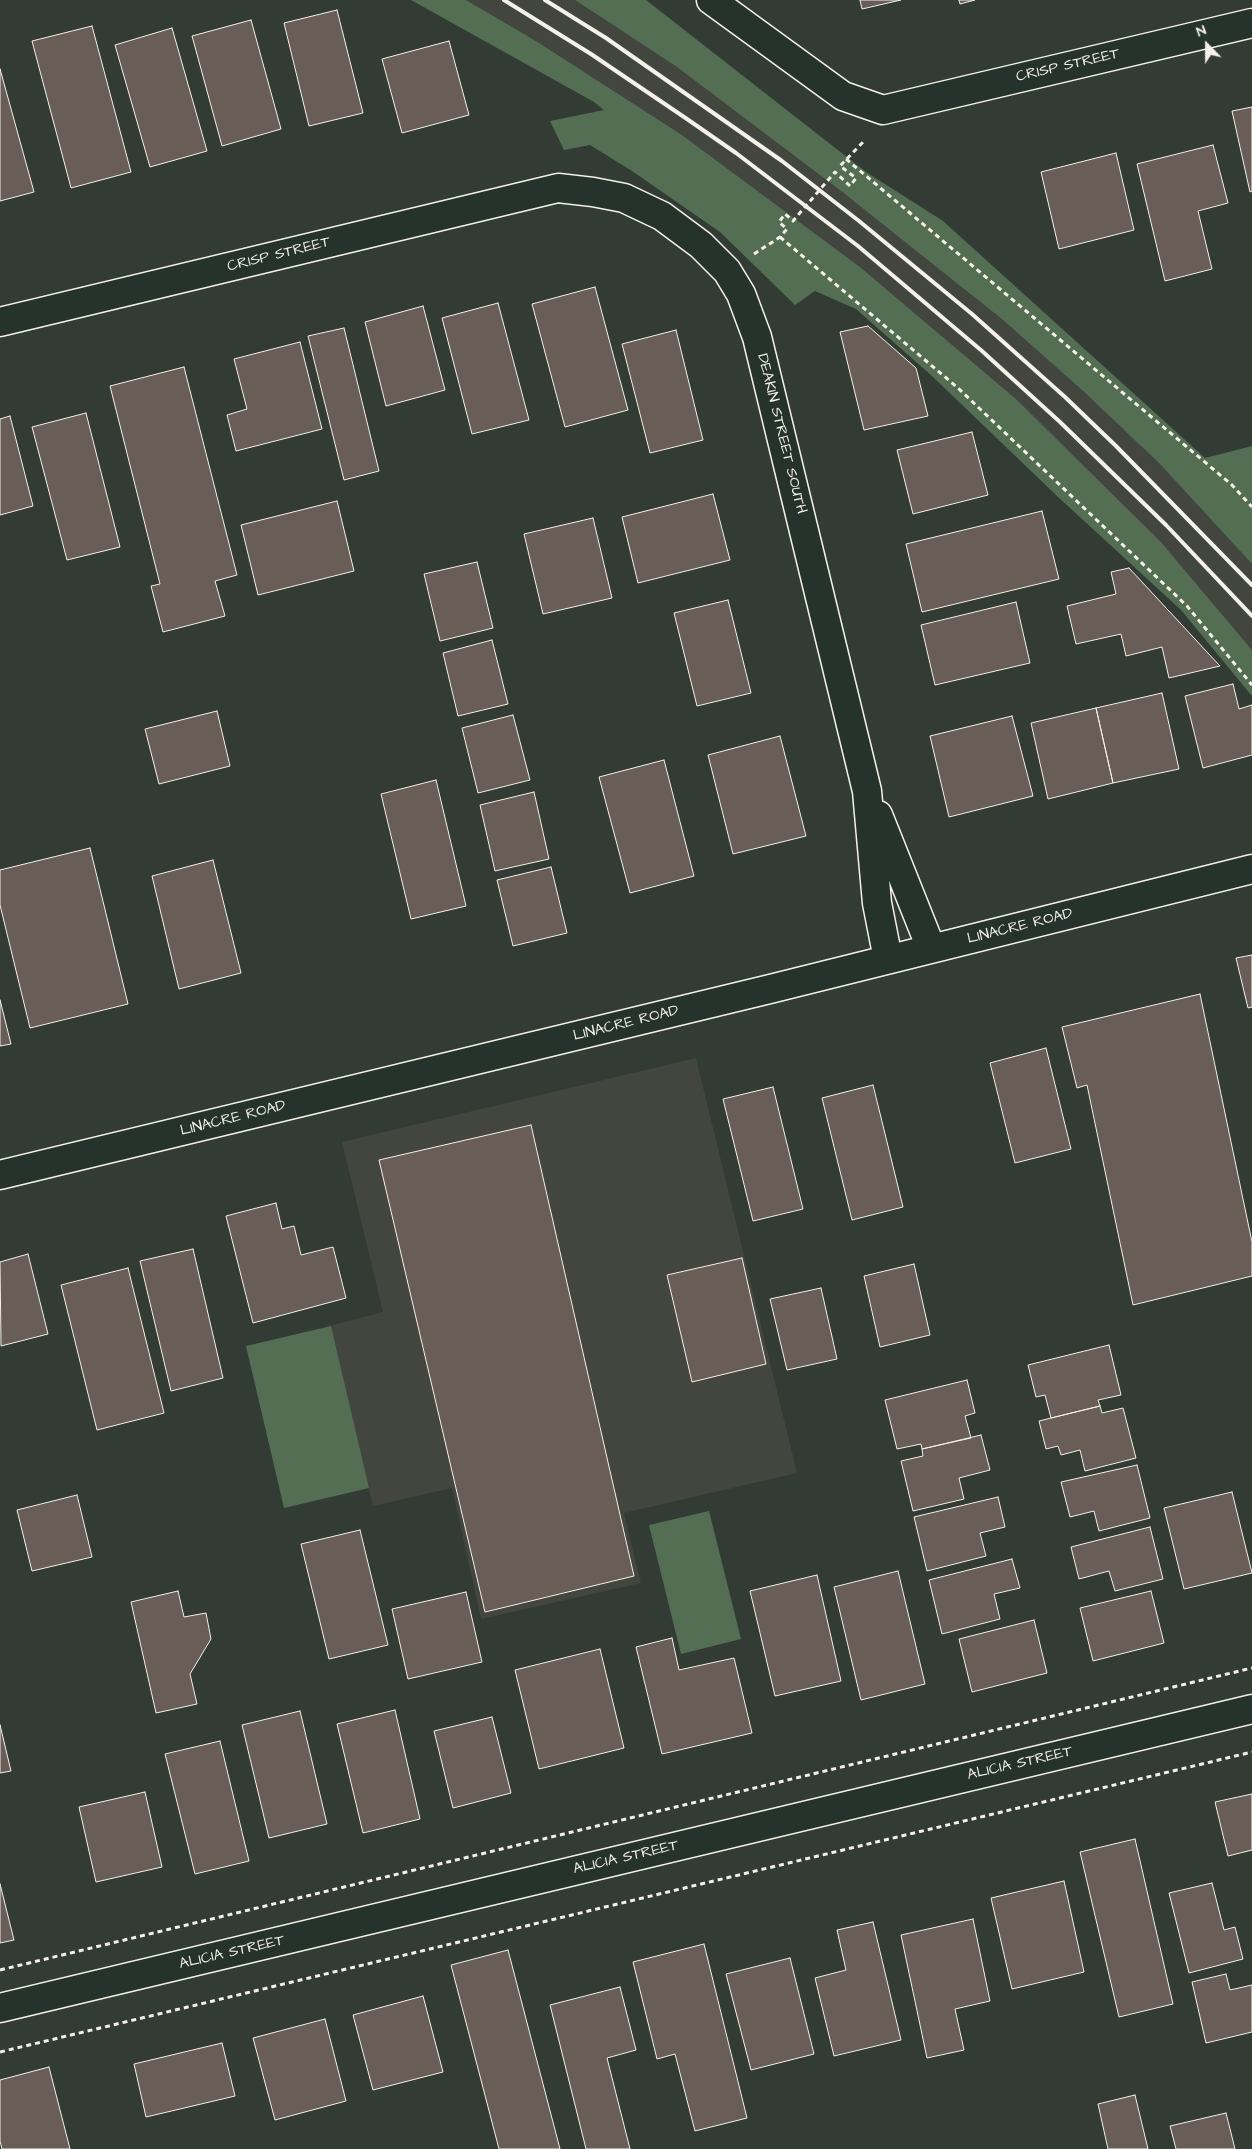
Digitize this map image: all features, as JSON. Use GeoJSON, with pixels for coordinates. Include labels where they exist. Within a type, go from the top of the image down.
{"type":"FeatureCollection","features":[{"type":"Feature","properties":{"kind":"street"},"geometry":{"type":"LineString","coordinates":[[711,0],[843,96],[891,108]]}},
{"type":"Feature","properties":{"kind":"street","name":"CRISP STREET"},"geometry":{"type":"LineString","coordinates":[[891,108],[1252,23]]}},
{"type":"Feature","properties":{"kind":"street","name":"CRISP STREET"},"geometry":{"type":"LineString","coordinates":[[0,322],[558,188]]}},
{"type":"Feature","properties":{"kind":"street","name":"DEAKIN STREET SOUTH"},"geometry":{"type":"LineString","coordinates":[[558,188],[624,198],[662,216],[701,245],[727,271],[741,294],[757,337],[867,791],[877,903],[888,959]]}},
{"type":"Feature","properties":{"kind":"street","name":"DEAKIN STREET SOUTH"},"geometry":{"type":"LineString","coordinates":[[867,791],[912,895],[932,948]]}},
{"type":"Feature","properties":{"kind":"street","name":"LINACRE ROAD"},"geometry":{"type":"LineString","coordinates":[[0,1175],[1252,869]]}},
{"type":"Feature","properties":{"kind":"street","name":"ALICIA STREET"},"geometry":{"type":"LineString","coordinates":[[0,2008],[1252,1709]]}},
{"type":"Feature","properties":{"kind":"path"},"geometry":{"type":"LineString","coordinates":[[891,108],[840,166],[856,178],[850,186],[835,172],[793,221],[785,214],[779,222],[787,229],[780,237],[965,395],[1187,606],[1252,685]]}},
{"type":"Feature","properties":{"kind":"path"},"geometry":{"type":"LineString","coordinates":[[846,159],[1224,479],[1252,507]]}},
{"type":"Feature","properties":{"kind":"path"},"geometry":{"type":"LineString","coordinates":[[0,1970],[1252,1668]]}},
{"type":"Feature","properties":{"kind":"path"},"geometry":{"type":"LineString","coordinates":[[0,2052],[1252,1752]]}},
{"type":"Feature","properties":{"kind":"shaded area"},"geometry":{"type":"Polygon","coordinates":[[[466,0],[575,0],[677,67],[865,209],[1003,320],[1082,390],[1160,464],[1252,564],[1252,650],[1160,541],[1016,399],[860,267],[682,135],[536,41],[466,0]]]}},
{"type":"Feature","properties":{"kind":"shaded area"},"geometry":{"type":"Polygon","coordinates":[[[696,1058],[797,1473],[624,1513],[641,1583],[481,1619],[452,1488],[373,1506],[329,1326],[383,1312],[342,1142],[696,1058]]]}},
{"type":"Feature","properties":{"kind":"green space"},"geometry":{"type":"Polygon","coordinates":[[[411,0],[466,0],[536,41],[682,135],[860,267],[1016,399],[1160,541],[1252,650],[1252,696],[1181,610],[1057,496],[932,376],[856,309],[815,291],[795,305],[720,232],[632,171],[590,145],[564,150],[550,121],[604,110],[594,102],[411,0]]]}},
{"type":"Feature","properties":{"kind":"green space"},"geometry":{"type":"Polygon","coordinates":[[[575,0],[646,0],[866,172],[943,221],[1205,458],[1252,446],[1252,564],[1160,464],[1082,390],[1003,320],[845,194],[677,67],[575,0]]]}},
{"type":"Feature","properties":{"kind":"green space"},"geometry":{"type":"Polygon","coordinates":[[[331,1326],[369,1488],[284,1508],[246,1346],[331,1326]]]}},
{"type":"Feature","properties":{"kind":"green space"},"geometry":{"type":"Polygon","coordinates":[[[709,1511],[741,1639],[681,1654],[649,1525],[709,1511]]]}},
{"type":"Feature","properties":{"kind":"building"},"geometry":{"type":"Polygon","coordinates":[[[860,0],[901,0],[862,9],[860,0]]]}},
{"type":"Feature","properties":{"kind":"building"},"geometry":{"type":"Polygon","coordinates":[[[959,0],[975,0],[960,4],[959,0]]]}},
{"type":"Feature","properties":{"kind":"building"},"geometry":{"type":"Polygon","coordinates":[[[337,10],[363,113],[309,126],[284,23],[337,10]]]}},
{"type":"Feature","properties":{"kind":"building"},"geometry":{"type":"Polygon","coordinates":[[[251,20],[281,129],[222,146],[192,36],[251,20]]]}},
{"type":"Feature","properties":{"kind":"building"},"geometry":{"type":"Polygon","coordinates":[[[92,26],[131,172],[71,188],[32,41],[92,26]]]}},
{"type":"Feature","properties":{"kind":"building"},"geometry":{"type":"Polygon","coordinates":[[[172,28],[207,151],[150,167],[115,45],[172,28]]]}},
{"type":"Feature","properties":{"kind":"building"},"geometry":{"type":"Polygon","coordinates":[[[449,41],[469,115],[402,133],[382,59],[449,41]]]}},
{"type":"Feature","properties":{"kind":"building"},"geometry":{"type":"Polygon","coordinates":[[[0,69],[34,192],[0,201],[0,69]]]}},
{"type":"Feature","properties":{"kind":"building"},"geometry":{"type":"Polygon","coordinates":[[[1252,107],[1252,191],[1250,192],[1232,111],[1252,107]]]}},
{"type":"Feature","properties":{"kind":"building"},"geometry":{"type":"Polygon","coordinates":[[[1213,145],[1228,203],[1198,211],[1212,269],[1165,281],[1137,164],[1213,145]]]}},
{"type":"Feature","properties":{"kind":"building"},"geometry":{"type":"Polygon","coordinates":[[[1116,153],[1134,230],[1059,249],[1041,172],[1116,153]]]}},
{"type":"Feature","properties":{"kind":"building"},"geometry":{"type":"Polygon","coordinates":[[[595,287],[628,410],[565,427],[532,304],[595,287]]]}},
{"type":"Feature","properties":{"kind":"building"},"geometry":{"type":"Polygon","coordinates":[[[498,303],[529,420],[472,434],[442,318],[498,303]]]}},
{"type":"Feature","properties":{"kind":"building"},"geometry":{"type":"Polygon","coordinates":[[[423,306],[445,390],[386,406],[365,322],[423,306]]]}},
{"type":"Feature","properties":{"kind":"building"},"geometry":{"type":"Polygon","coordinates":[[[868,326],[916,368],[928,416],[864,430],[840,332],[868,326]]]}},
{"type":"Feature","properties":{"kind":"building"},"geometry":{"type":"Polygon","coordinates":[[[344,328],[379,471],[344,480],[308,336],[344,328]]]}},
{"type":"Feature","properties":{"kind":"building"},"geometry":{"type":"Polygon","coordinates":[[[676,330],[703,440],[650,453],[622,344],[676,330]]]}},
{"type":"Feature","properties":{"kind":"building"},"geometry":{"type":"Polygon","coordinates":[[[300,342],[322,429],[236,451],[227,415],[247,409],[234,359],[300,342]]]}},
{"type":"Feature","properties":{"kind":"building"},"geometry":{"type":"Polygon","coordinates":[[[184,367],[237,575],[215,581],[225,616],[163,632],[151,586],[160,584],[110,386],[184,367]]]}},
{"type":"Feature","properties":{"kind":"building"},"geometry":{"type":"Polygon","coordinates":[[[86,413],[120,547],[67,560],[32,427],[86,413]]]}},
{"type":"Feature","properties":{"kind":"building"},"geometry":{"type":"Polygon","coordinates":[[[10,416],[33,506],[0,515],[0,419],[10,416]]]}},
{"type":"Feature","properties":{"kind":"building"},"geometry":{"type":"Polygon","coordinates":[[[972,432],[988,495],[913,514],[897,450],[972,432]]]}},
{"type":"Feature","properties":{"kind":"building"},"geometry":{"type":"Polygon","coordinates":[[[713,494],[730,560],[638,583],[622,517],[713,494]]]}},
{"type":"Feature","properties":{"kind":"building"},"geometry":{"type":"Polygon","coordinates":[[[337,501],[354,571],[258,595],[241,525],[337,501]]]}},
{"type":"Feature","properties":{"kind":"building"},"geometry":{"type":"Polygon","coordinates":[[[1042,511],[1059,579],[922,612],[906,544],[1042,511]]]}},
{"type":"Feature","properties":{"kind":"building"},"geometry":{"type":"Polygon","coordinates":[[[593,518],[612,598],[543,614],[524,534],[593,518]]]}},
{"type":"Feature","properties":{"kind":"building"},"geometry":{"type":"Polygon","coordinates":[[[477,562],[493,628],[440,641],[424,574],[477,562]]]}},
{"type":"Feature","properties":{"kind":"building"},"geometry":{"type":"Polygon","coordinates":[[[1129,568],[1220,666],[1169,678],[1162,647],[1126,656],[1121,634],[1076,644],[1067,606],[1116,594],[1111,572],[1129,568]]]}},
{"type":"Feature","properties":{"kind":"building"},"geometry":{"type":"Polygon","coordinates":[[[728,600],[751,693],[697,706],[674,613],[728,600]]]}},
{"type":"Feature","properties":{"kind":"building"},"geometry":{"type":"Polygon","coordinates":[[[1016,602],[1030,663],[935,685],[921,625],[1016,602]]]}},
{"type":"Feature","properties":{"kind":"building"},"geometry":{"type":"Polygon","coordinates":[[[492,640],[508,704],[458,716],[443,653],[492,640]]]}},
{"type":"Feature","properties":{"kind":"building"},"geometry":{"type":"Polygon","coordinates":[[[1233,684],[1239,709],[1252,705],[1252,755],[1203,768],[1185,696],[1233,684]]]}},
{"type":"Feature","properties":{"kind":"building"},"geometry":{"type":"Polygon","coordinates":[[[1162,693],[1179,769],[1113,783],[1096,708],[1162,693]]]}},
{"type":"Feature","properties":{"kind":"building"},"geometry":{"type":"Polygon","coordinates":[[[1096,708],[1113,783],[1048,799],[1031,723],[1096,708]]]}},
{"type":"Feature","properties":{"kind":"building"},"geometry":{"type":"Polygon","coordinates":[[[217,711],[230,766],[159,784],[145,729],[217,711]]]}},
{"type":"Feature","properties":{"kind":"building"},"geometry":{"type":"Polygon","coordinates":[[[513,715],[530,780],[478,793],[462,728],[513,715]]]}},
{"type":"Feature","properties":{"kind":"building"},"geometry":{"type":"Polygon","coordinates":[[[1012,716],[1033,796],[949,817],[930,736],[1012,716]]]}},
{"type":"Feature","properties":{"kind":"building"},"geometry":{"type":"Polygon","coordinates":[[[780,736],[806,836],[733,854],[708,755],[780,736]]]}},
{"type":"Feature","properties":{"kind":"building"},"geometry":{"type":"Polygon","coordinates":[[[664,760],[694,876],[630,893],[599,777],[664,760]]]}},
{"type":"Feature","properties":{"kind":"building"},"geometry":{"type":"Polygon","coordinates":[[[436,780],[466,906],[411,919],[381,794],[436,780]]]}},
{"type":"Feature","properties":{"kind":"building"},"geometry":{"type":"Polygon","coordinates":[[[534,792],[549,859],[495,871],[480,805],[534,792]]]}},
{"type":"Feature","properties":{"kind":"building"},"geometry":{"type":"Polygon","coordinates":[[[90,848],[128,1004],[30,1028],[0,905],[0,870],[90,848]]]}},
{"type":"Feature","properties":{"kind":"building"},"geometry":{"type":"Polygon","coordinates":[[[213,860],[241,973],[179,989],[152,876],[213,860]]]}},
{"type":"Feature","properties":{"kind":"building"},"geometry":{"type":"Polygon","coordinates":[[[551,867],[567,933],[513,946],[497,880],[551,867]]]}},
{"type":"Feature","properties":{"kind":"building"},"geometry":{"type":"Polygon","coordinates":[[[1252,955],[1252,1007],[1248,1008],[1236,958],[1252,955]]]}},
{"type":"Feature","properties":{"kind":"building"},"geometry":{"type":"Polygon","coordinates":[[[1200,994],[1252,1242],[1252,1276],[1133,1305],[1087,1085],[1077,1088],[1062,1027],[1200,994]]]}},
{"type":"Feature","properties":{"kind":"building"},"geometry":{"type":"Polygon","coordinates":[[[0,1000],[11,1044],[0,1046],[0,1000]]]}},
{"type":"Feature","properties":{"kind":"building"},"geometry":{"type":"Polygon","coordinates":[[[1046,1048],[1071,1149],[1015,1163],[990,1063],[1046,1048]]]}},
{"type":"Feature","properties":{"kind":"building"},"geometry":{"type":"Polygon","coordinates":[[[873,1085],[903,1207],[852,1220],[822,1098],[873,1085]]]}},
{"type":"Feature","properties":{"kind":"building"},"geometry":{"type":"Polygon","coordinates":[[[773,1087],[803,1209],[753,1221],[723,1099],[773,1087]]]}},
{"type":"Feature","properties":{"kind":"building"},"geometry":{"type":"Polygon","coordinates":[[[531,1125],[634,1576],[485,1612],[379,1160],[531,1125]]]}},
{"type":"Feature","properties":{"kind":"building"},"geometry":{"type":"Polygon","coordinates":[[[276,1203],[282,1229],[294,1226],[301,1255],[333,1247],[346,1298],[253,1323],[226,1216],[276,1203]]]}},
{"type":"Feature","properties":{"kind":"building"},"geometry":{"type":"Polygon","coordinates":[[[193,1249],[223,1378],[171,1391],[140,1261],[193,1249]]]}},
{"type":"Feature","properties":{"kind":"building"},"geometry":{"type":"Polygon","coordinates":[[[28,1254],[48,1334],[1,1346],[0,1262],[28,1254]]]}},
{"type":"Feature","properties":{"kind":"building"},"geometry":{"type":"Polygon","coordinates":[[[742,1258],[766,1364],[692,1382],[667,1275],[742,1258]]]}},
{"type":"Feature","properties":{"kind":"building"},"geometry":{"type":"Polygon","coordinates":[[[914,1264],[930,1335],[880,1347],[864,1276],[914,1264]]]}},
{"type":"Feature","properties":{"kind":"building"},"geometry":{"type":"Polygon","coordinates":[[[128,1268],[164,1413],[97,1430],[61,1285],[128,1268]]]}},
{"type":"Feature","properties":{"kind":"building"},"geometry":{"type":"Polygon","coordinates":[[[821,1288],[837,1359],[787,1370],[770,1299],[821,1288]]]}},
{"type":"Feature","properties":{"kind":"building"},"geometry":{"type":"Polygon","coordinates":[[[1109,1345],[1121,1395],[1098,1400],[1100,1406],[1051,1418],[1045,1395],[1036,1397],[1028,1365],[1109,1345]]]}},
{"type":"Feature","properties":{"kind":"building"},"geometry":{"type":"Polygon","coordinates":[[[967,1380],[975,1413],[965,1416],[971,1438],[922,1449],[921,1444],[897,1449],[885,1400],[967,1380]]]}},
{"type":"Feature","properties":{"kind":"building"},"geometry":{"type":"Polygon","coordinates":[[[1100,1406],[1102,1413],[1123,1408],[1136,1458],[1085,1471],[1080,1450],[1061,1455],[1058,1446],[1046,1449],[1039,1421],[1100,1406]]]}},
{"type":"Feature","properties":{"kind":"building"},"geometry":{"type":"Polygon","coordinates":[[[981,1435],[990,1470],[959,1478],[964,1499],[913,1511],[901,1461],[923,1456],[922,1449],[981,1435]]]}},
{"type":"Feature","properties":{"kind":"building"},"geometry":{"type":"Polygon","coordinates":[[[1137,1465],[1150,1518],[1099,1531],[1094,1511],[1070,1517],[1061,1482],[1137,1465]]]}},
{"type":"Feature","properties":{"kind":"building"},"geometry":{"type":"Polygon","coordinates":[[[1232,1492],[1252,1573],[1184,1589],[1164,1508],[1232,1492]]]}},
{"type":"Feature","properties":{"kind":"building"},"geometry":{"type":"Polygon","coordinates":[[[77,1495],[92,1557],[32,1571],[17,1510],[77,1495]]]}},
{"type":"Feature","properties":{"kind":"building"},"geometry":{"type":"Polygon","coordinates":[[[998,1497],[1005,1527],[980,1533],[986,1556],[927,1571],[914,1517],[998,1497]]]}},
{"type":"Feature","properties":{"kind":"building"},"geometry":{"type":"Polygon","coordinates":[[[1150,1527],[1163,1579],[1115,1591],[1109,1571],[1079,1579],[1071,1547],[1150,1527]]]}},
{"type":"Feature","properties":{"kind":"building"},"geometry":{"type":"Polygon","coordinates":[[[360,1530],[388,1645],[329,1659],[301,1544],[360,1530]]]}},
{"type":"Feature","properties":{"kind":"building"},"geometry":{"type":"Polygon","coordinates":[[[1012,1559],[1020,1588],[994,1594],[1000,1619],[942,1634],[929,1580],[1012,1559]]]}},
{"type":"Feature","properties":{"kind":"building"},"geometry":{"type":"Polygon","coordinates":[[[898,1571],[925,1684],[861,1700],[834,1587],[898,1571]]]}},
{"type":"Feature","properties":{"kind":"building"},"geometry":{"type":"Polygon","coordinates":[[[817,1575],[841,1681],[775,1696],[750,1591],[817,1575]]]}},
{"type":"Feature","properties":{"kind":"building"},"geometry":{"type":"Polygon","coordinates":[[[178,1591],[184,1617],[206,1613],[211,1639],[190,1674],[197,1704],[156,1713],[131,1602],[178,1591]]]}},
{"type":"Feature","properties":{"kind":"building"},"geometry":{"type":"Polygon","coordinates":[[[1151,1591],[1164,1643],[1093,1661],[1080,1608],[1151,1591]]]}},
{"type":"Feature","properties":{"kind":"building"},"geometry":{"type":"Polygon","coordinates":[[[466,1592],[482,1662],[408,1679],[392,1609],[466,1592]]]}},
{"type":"Feature","properties":{"kind":"building"},"geometry":{"type":"Polygon","coordinates":[[[1034,1620],[1047,1673],[972,1692],[959,1639],[1034,1620]]]}},
{"type":"Feature","properties":{"kind":"building"},"geometry":{"type":"Polygon","coordinates":[[[672,1638],[679,1670],[734,1658],[752,1733],[662,1754],[636,1647],[672,1638]]]}},
{"type":"Feature","properties":{"kind":"building"},"geometry":{"type":"Polygon","coordinates":[[[600,1649],[624,1748],[539,1769],[515,1670],[600,1649]]]}},
{"type":"Feature","properties":{"kind":"building"},"geometry":{"type":"Polygon","coordinates":[[[395,1710],[420,1819],[363,1833],[337,1724],[395,1710]]]}},
{"type":"Feature","properties":{"kind":"building"},"geometry":{"type":"Polygon","coordinates":[[[300,1711],[327,1824],[269,1838],[242,1725],[300,1711]]]}},
{"type":"Feature","properties":{"kind":"building"},"geometry":{"type":"Polygon","coordinates":[[[492,1717],[511,1793],[453,1808],[434,1731],[492,1717]]]}},
{"type":"Feature","properties":{"kind":"building"},"geometry":{"type":"Polygon","coordinates":[[[0,1725],[11,1771],[0,1773],[0,1725]]]}},
{"type":"Feature","properties":{"kind":"building"},"geometry":{"type":"Polygon","coordinates":[[[220,1741],[249,1861],[195,1874],[165,1754],[220,1741]]]}},
{"type":"Feature","properties":{"kind":"building"},"geometry":{"type":"Polygon","coordinates":[[[145,1792],[162,1867],[96,1882],[79,1807],[145,1792]]]}},
{"type":"Feature","properties":{"kind":"building"},"geometry":{"type":"Polygon","coordinates":[[[1252,1794],[1252,1850],[1228,1856],[1215,1802],[1252,1794]]]}},
{"type":"Feature","properties":{"kind":"building"},"geometry":{"type":"Polygon","coordinates":[[[1135,1839],[1173,2004],[1119,2017],[1080,1852],[1135,1839]]]}},
{"type":"Feature","properties":{"kind":"building"},"geometry":{"type":"Polygon","coordinates":[[[1064,1881],[1084,1972],[1012,1989],[991,1898],[1064,1881]]]}},
{"type":"Feature","properties":{"kind":"building"},"geometry":{"type":"Polygon","coordinates":[[[1212,1883],[1224,1930],[1235,1927],[1243,1959],[1189,1973],[1169,1893],[1212,1883]]]}},
{"type":"Feature","properties":{"kind":"building"},"geometry":{"type":"Polygon","coordinates":[[[0,1884],[14,1940],[0,1943],[0,1884]]]}},
{"type":"Feature","properties":{"kind":"building"},"geometry":{"type":"Polygon","coordinates":[[[973,1919],[990,2001],[955,2009],[964,2050],[927,2058],[901,1935],[973,1919]]]}},
{"type":"Feature","properties":{"kind":"building"},"geometry":{"type":"Polygon","coordinates":[[[873,1922],[901,2040],[834,2056],[815,1978],[846,1970],[837,1930],[873,1922]]]}},
{"type":"Feature","properties":{"kind":"building"},"geometry":{"type":"Polygon","coordinates":[[[704,1944],[747,2118],[695,2131],[675,2054],[657,2059],[633,1962],[704,1944]]]}},
{"type":"Feature","properties":{"kind":"building"},"geometry":{"type":"Polygon","coordinates":[[[508,1950],[560,2149],[499,2149],[451,1965],[508,1950]]]}},
{"type":"Feature","properties":{"kind":"building"},"geometry":{"type":"Polygon","coordinates":[[[790,1958],[814,2054],[751,2070],[726,1974],[790,1958]]]}},
{"type":"Feature","properties":{"kind":"building"},"geometry":{"type":"Polygon","coordinates":[[[1226,1974],[1230,1990],[1252,1985],[1252,2032],[1206,2043],[1192,1982],[1226,1974]]]}},
{"type":"Feature","properties":{"kind":"building"},"geometry":{"type":"Polygon","coordinates":[[[620,1987],[636,2050],[607,2058],[630,2149],[586,2149],[550,2005],[620,1987]]]}},
{"type":"Feature","properties":{"kind":"building"},"geometry":{"type":"Polygon","coordinates":[[[423,1996],[443,2072],[373,2090],[353,2015],[423,1996]]]}},
{"type":"Feature","properties":{"kind":"building"},"geometry":{"type":"Polygon","coordinates":[[[325,2019],[346,2101],[275,2120],[253,2038],[325,2019]]]}},
{"type":"Feature","properties":{"kind":"building"},"geometry":{"type":"Polygon","coordinates":[[[222,2043],[235,2096],[146,2117],[134,2064],[222,2043]]]}},
{"type":"Feature","properties":{"kind":"building"},"geometry":{"type":"Polygon","coordinates":[[[49,2067],[70,2149],[2,2149],[0,2141],[0,2080],[49,2067]]]}},
{"type":"Feature","properties":{"kind":"building"},"geometry":{"type":"Polygon","coordinates":[[[1135,2095],[1148,2149],[1108,2149],[1098,2104],[1135,2095]]]}},
{"type":"Feature","properties":{"kind":"building"},"geometry":{"type":"Polygon","coordinates":[[[1226,2113],[1235,2149],[1176,2149],[1170,2126],[1226,2113]]]}},
{"type":"Feature","properties":{"kind":"railway"},"geometry":{"type":"LineString","coordinates":[[504,0],[591,54],[736,153],[858,246],[982,351],[1060,422],[1166,525],[1252,616]]}},
{"type":"Feature","properties":{"kind":"railway"},"geometry":{"type":"LineString","coordinates":[[545,0],[606,38],[782,161],[859,221],[972,314],[1065,397],[1116,446],[1252,585]]}}]}
